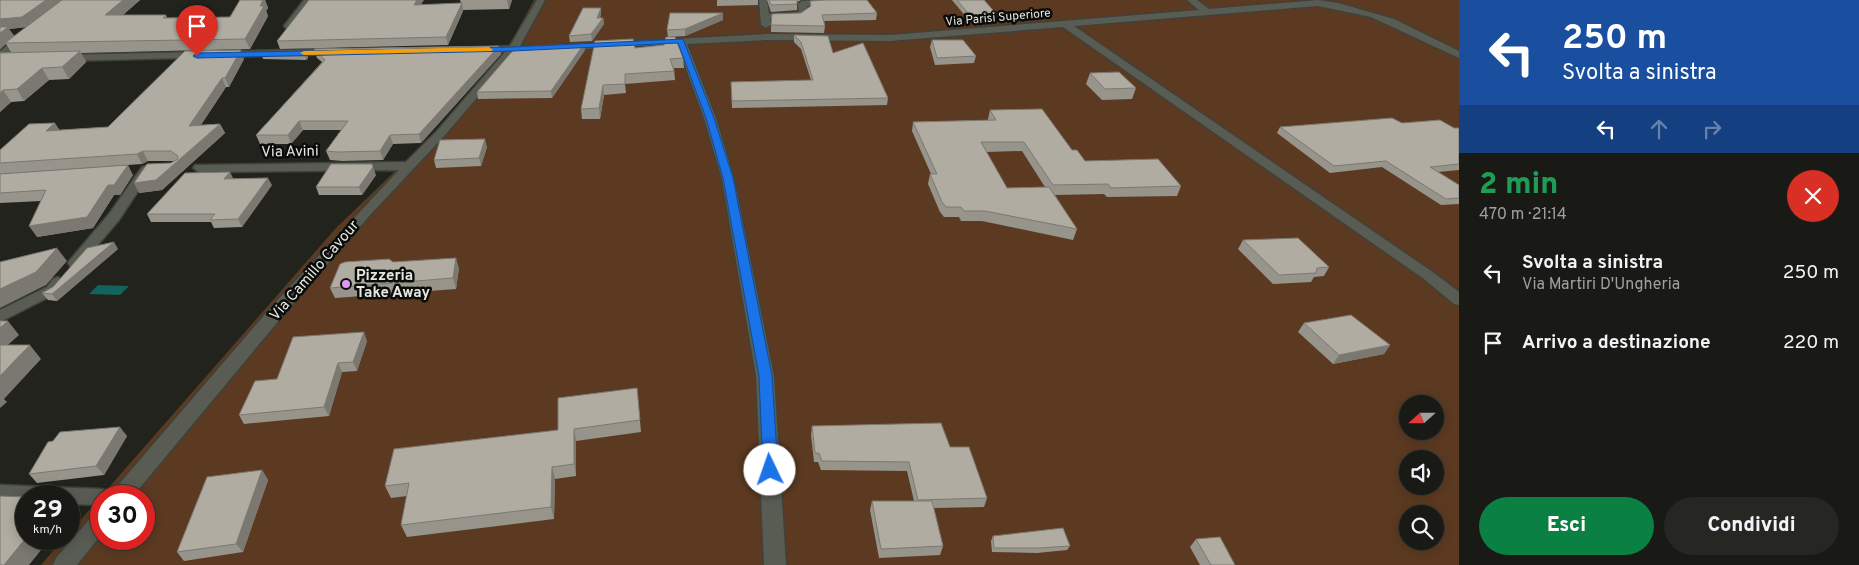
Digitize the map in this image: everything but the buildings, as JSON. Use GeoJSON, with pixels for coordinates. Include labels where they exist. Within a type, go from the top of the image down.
{"type":"FeatureCollection","features":[{"type":"Feature","properties":{"kind":"street"},"geometry":{"type":"LineString","coordinates":[[286,31],[308,0]]}},
{"type":"Feature","properties":{"kind":"street","name":"Via Camillo Cavour"},"geometry":{"type":"LineString","coordinates":[[130,485],[279,309],[367,210],[410,166],[513,49],[541,0]]}},
{"type":"Feature","properties":{"kind":"street"},"geometry":{"type":"LineString","coordinates":[[763,0],[767,37]]}},
{"type":"Feature","properties":{"kind":"street"},"geometry":{"type":"LineString","coordinates":[[1191,0],[1209,13]]}},
{"type":"Feature","properties":{"kind":"street"},"geometry":{"type":"LineString","coordinates":[[765,17],[804,18],[805,12],[802,4],[824,2]]}},
{"type":"Feature","properties":{"kind":"street","name":"Via Parisi Superiore"},"geometry":{"type":"LineString","coordinates":[[474,50],[767,37],[890,38],[1318,3],[1346,5],[1389,19],[1459,54]]}},
{"type":"Feature","properties":{"kind":"street"},"geometry":{"type":"LineString","coordinates":[[1065,24],[1429,276],[1459,300]]}},
{"type":"Feature","properties":{"kind":"street"},"geometry":{"type":"LineString","coordinates":[[3,58],[31,32],[16,33]]}},
{"type":"Feature","properties":{"kind":"street"},"geometry":{"type":"LineString","coordinates":[[681,41],[710,118],[728,178],[765,376],[776,565]]}},
{"type":"Feature","properties":{"kind":"street"},"geometry":{"type":"LineString","coordinates":[[58,58],[271,50],[347,52]]}},
{"type":"Feature","properties":{"kind":"street","name":"Via Avini"},"geometry":{"type":"LineString","coordinates":[[199,168],[410,166]]}},
{"type":"Feature","properties":{"kind":"street"},"geometry":{"type":"LineString","coordinates":[[0,317],[52,290],[114,217],[153,167],[129,169]]}},
{"type":"Feature","properties":{"kind":"street"},"geometry":{"type":"LineString","coordinates":[[0,493],[90,497]]}},
{"type":"Feature","properties":{"kind":"street"},"geometry":{"type":"LineString","coordinates":[[64,565],[90,533]]}},
{"type":"Feature","properties":{"kind":"shaded area"},"geometry":{"type":"Polygon","coordinates":[[[534,0],[1459,0],[1459,565],[41,565],[54,550],[80,550],[80,520],[90,509],[90,550],[155,550],[155,485],[111,485],[336,228],[439,129],[473,102],[505,53],[534,0]]]}},
{"type":"Feature","properties":{"kind":"water"},"geometry":{"type":"Polygon","coordinates":[[[98,285],[129,286],[120,295],[89,294],[98,285]]]}},
{"type":"Feature","properties":{"kind":"slow traffic"},"geometry":{"type":"LineString","coordinates":[[304,53],[489,50]]}},
{"type":"Feature","properties":{"kind":"place","name":"Pizzeria Take Away"},"geometry":{"type":"Point","coordinates":[346,284]}},
{"type":"Feature","properties":{"kind":"route"},"geometry":{"type":"LineString","coordinates":[[197,56],[513,49],[681,41],[710,118],[728,178],[765,376],[770,470]]}}]}
